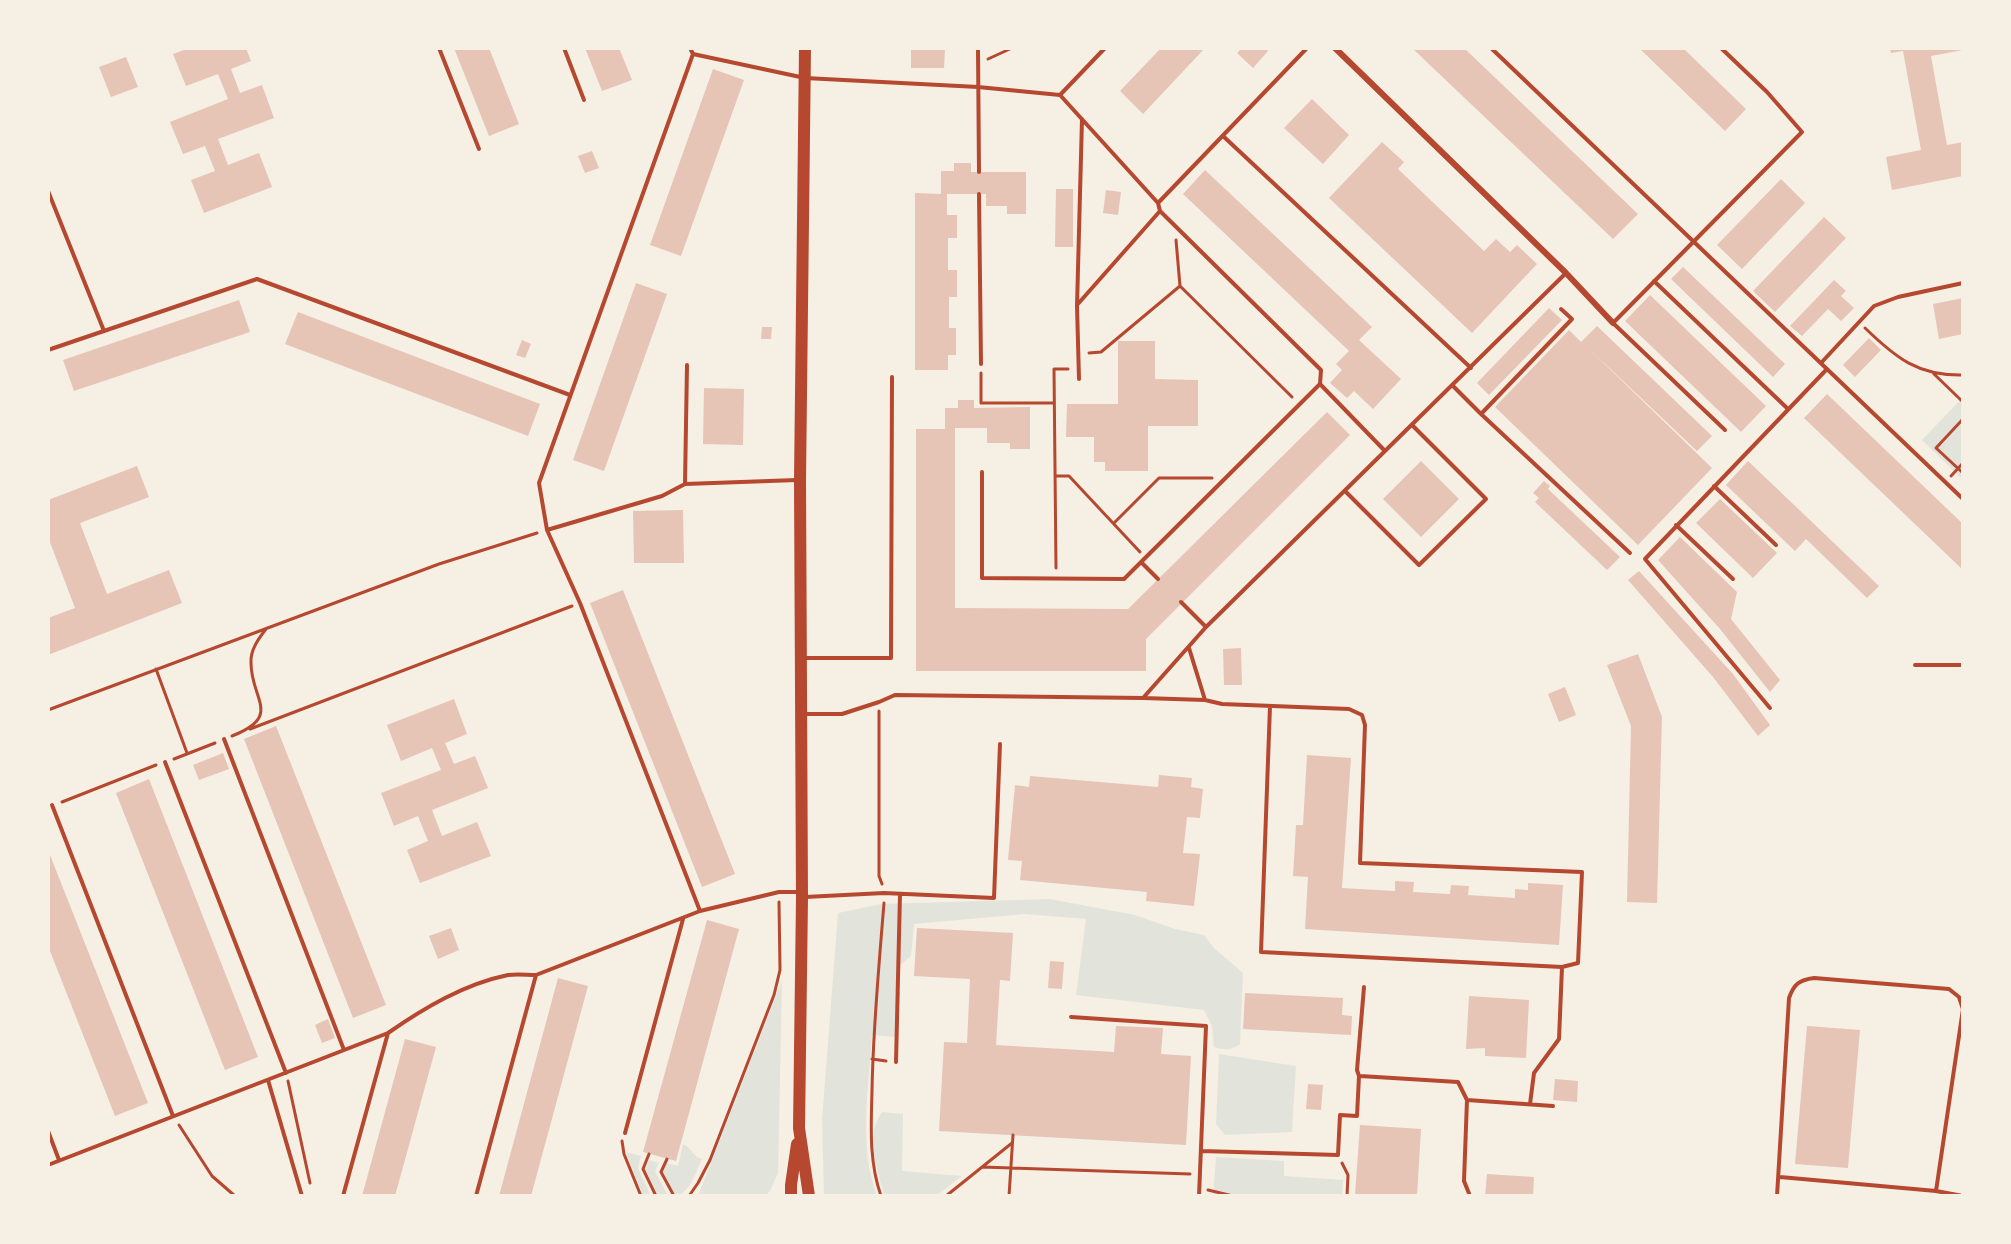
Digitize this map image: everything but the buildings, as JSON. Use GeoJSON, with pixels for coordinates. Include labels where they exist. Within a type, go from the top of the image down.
{"type":"FeatureCollection","features":[{"type":"Feature","properties":{"kind":"main road"},"geometry":{"type":"LineString","coordinates":[[781,1196],[791,1190],[799,1128],[802,895],[800,480],[805,48]]}},
{"type":"Feature","properties":{"kind":"main road"},"geometry":{"type":"LineString","coordinates":[[799,1128],[809,1196]]}},
{"type":"Feature","properties":{"kind":"street"},"geometry":{"type":"LineString","coordinates":[[1335,48],[1566,273],[1613,323]]}},
{"type":"Feature","properties":{"kind":"lane"},"geometry":{"type":"LineString","coordinates":[[439,48],[478,149]]}},
{"type":"Feature","properties":{"kind":"lane"},"geometry":{"type":"LineString","coordinates":[[564,48],[584,100]]}},
{"type":"Feature","properties":{"kind":"lane"},"geometry":{"type":"LineString","coordinates":[[690,48],[693,54],[539,483],[547,530],[580,603],[700,911]]}},
{"type":"Feature","properties":{"kind":"lane"},"geometry":{"type":"LineString","coordinates":[[978,48],[979,172]]}},
{"type":"Feature","properties":{"kind":"lane"},"geometry":{"type":"LineString","coordinates":[[1060,95],[1105,48]]}},
{"type":"Feature","properties":{"kind":"lane"},"geometry":{"type":"LineString","coordinates":[[1158,203],[1307,48]]}},
{"type":"Feature","properties":{"kind":"lane"},"geometry":{"type":"LineString","coordinates":[[1491,48],[1963,498]]}},
{"type":"Feature","properties":{"kind":"lane"},"geometry":{"type":"LineString","coordinates":[[1721,48],[1767,93],[1802,132],[1613,323],[1725,430]]}},
{"type":"Feature","properties":{"kind":"lane"},"geometry":{"type":"LineString","coordinates":[[693,54],[805,78],[978,87],[1060,95],[1158,203],[1160,211],[1321,370],[1320,384],[1124,579],[982,578],[982,472]]}},
{"type":"Feature","properties":{"kind":"lane"},"geometry":{"type":"LineString","coordinates":[[1079,379],[1077,306],[1082,118]]}},
{"type":"Feature","properties":{"kind":"lane"},"geometry":{"type":"LineString","coordinates":[[1223,136],[1471,368]]}},
{"type":"Feature","properties":{"kind":"lane"},"geometry":{"type":"LineString","coordinates":[[48,191],[104,331]]}},
{"type":"Feature","properties":{"kind":"lane"},"geometry":{"type":"LineString","coordinates":[[979,194],[981,364]]}},
{"type":"Feature","properties":{"kind":"lane"},"geometry":{"type":"LineString","coordinates":[[1077,306],[1160,211]]}},
{"type":"Feature","properties":{"kind":"lane"},"geometry":{"type":"LineString","coordinates":[[1143,698],[1206,627],[1566,273]]}},
{"type":"Feature","properties":{"kind":"lane"},"geometry":{"type":"LineString","coordinates":[[48,350],[257,279],[570,395]]}},
{"type":"Feature","properties":{"kind":"lane"},"geometry":{"type":"LineString","coordinates":[[1654,281],[1788,409]]}},
{"type":"Feature","properties":{"kind":"lane"},"geometry":{"type":"LineString","coordinates":[[1821,363],[1874,306],[1898,297],[1963,283]]}},
{"type":"Feature","properties":{"kind":"lane"},"geometry":{"type":"LineString","coordinates":[[1481,414],[1572,320],[1561,309]]}},
{"type":"Feature","properties":{"kind":"lane"},"geometry":{"type":"LineString","coordinates":[[685,484],[687,365]]}},
{"type":"Feature","properties":{"kind":"lane"},"geometry":{"type":"LineString","coordinates":[[1770,708],[1645,559],[1827,369]]}},
{"type":"Feature","properties":{"kind":"lane"},"geometry":{"type":"LineString","coordinates":[[802,658],[891,658],[892,376]]}},
{"type":"Feature","properties":{"kind":"lane"},"geometry":{"type":"LineString","coordinates":[[1320,384],[1385,451]]}},
{"type":"Feature","properties":{"kind":"lane"},"geometry":{"type":"LineString","coordinates":[[1453,386],[1630,552]]}},
{"type":"Feature","properties":{"kind":"lane"},"geometry":{"type":"LineString","coordinates":[[1345,491],[1419,565],[1486,499],[1412,425]]}},
{"type":"Feature","properties":{"kind":"lane"},"geometry":{"type":"LineString","coordinates":[[547,530],[662,496],[685,484],[800,480]]}},
{"type":"Feature","properties":{"kind":"lane"},"geometry":{"type":"LineString","coordinates":[[1714,486],[1776,545]]}},
{"type":"Feature","properties":{"kind":"lane"},"geometry":{"type":"LineString","coordinates":[[1677,525],[1733,579]]}},
{"type":"Feature","properties":{"kind":"lane"},"geometry":{"type":"LineString","coordinates":[[1141,562],[1158,579]]}},
{"type":"Feature","properties":{"kind":"lane"},"geometry":{"type":"LineString","coordinates":[[1181,602],[1206,627]]}},
{"type":"Feature","properties":{"kind":"lane"},"geometry":{"type":"LineString","coordinates":[[1189,648],[1205,700]]}},
{"type":"Feature","properties":{"kind":"lane"},"geometry":{"type":"LineString","coordinates":[[1915,665],[1963,664]]}},
{"type":"Feature","properties":{"kind":"lane"},"geometry":{"type":"LineString","coordinates":[[801,714],[842,714],[895,695],[1143,698],[1348,709],[1362,715],[1365,725],[1360,863],[1582,872],[1578,963],[1562,967],[1261,952],[1270,706]]}},
{"type":"Feature","properties":{"kind":"lane"},"geometry":{"type":"LineString","coordinates":[[224,739],[344,1050]]}},
{"type":"Feature","properties":{"kind":"lane"},"geometry":{"type":"LineString","coordinates":[[48,1165],[388,1033],[414,1015],[458,991],[510,975],[536,975],[700,911],[779,892],[802,895],[884,893],[994,898],[1000,744]]}},
{"type":"Feature","properties":{"kind":"lane"},"geometry":{"type":"LineString","coordinates":[[165,762],[286,1072]]}},
{"type":"Feature","properties":{"kind":"lane"},"geometry":{"type":"LineString","coordinates":[[52,805],[173,1116]]}},
{"type":"Feature","properties":{"kind":"lane"},"geometry":{"type":"LineString","coordinates":[[896,1062],[900,894]]}},
{"type":"Feature","properties":{"kind":"lane"},"geometry":{"type":"LineString","coordinates":[[625,1133],[683,918]]}},
{"type":"Feature","properties":{"kind":"lane"},"geometry":{"type":"LineString","coordinates":[[1530,1104],[1534,1073],[1559,1040],[1562,967]]}},
{"type":"Feature","properties":{"kind":"lane"},"geometry":{"type":"LineString","coordinates":[[476,1196],[536,975]]}},
{"type":"Feature","properties":{"kind":"lane"},"geometry":{"type":"LineString","coordinates":[[1778,1196],[1789,998],[1793,987],[1800,980],[1814,978],[1949,989],[1959,998],[1963,1009],[1935,1191]]}},
{"type":"Feature","properties":{"kind":"lane"},"geometry":{"type":"LineString","coordinates":[[1202,1150],[1338,1155],[1341,1115],[1357,1116],[1359,1076],[1357,1070],[1364,987]]}},
{"type":"Feature","properties":{"kind":"lane"},"geometry":{"type":"LineString","coordinates":[[1071,1017],[1206,1026],[1199,1196]]}},
{"type":"Feature","properties":{"kind":"lane"},"geometry":{"type":"LineString","coordinates":[[343,1196],[388,1033]]}},
{"type":"Feature","properties":{"kind":"lane"},"geometry":{"type":"LineString","coordinates":[[1359,1076],[1458,1082],[1467,1100],[1464,1181],[1470,1196]]}},
{"type":"Feature","properties":{"kind":"lane"},"geometry":{"type":"LineString","coordinates":[[268,1080],[302,1196]]}},
{"type":"Feature","properties":{"kind":"lane"},"geometry":{"type":"LineString","coordinates":[[1467,1100],[1553,1106]]}},
{"type":"Feature","properties":{"kind":"lane"},"geometry":{"type":"LineString","coordinates":[[48,1131],[60,1160]]}},
{"type":"Feature","properties":{"kind":"lane"},"geometry":{"type":"LineString","coordinates":[[1780,1177],[1935,1191],[1963,1196]]}},
{"type":"Feature","properties":{"kind":"path"},"geometry":{"type":"LineString","coordinates":[[978,64],[1012,48]]}},
{"type":"Feature","properties":{"kind":"path"},"geometry":{"type":"LineString","coordinates":[[1175,226],[1180,286],[1299,405]]}},
{"type":"Feature","properties":{"kind":"path"},"geometry":{"type":"LineString","coordinates":[[1078,354],[1101,352],[1180,286]]}},
{"type":"Feature","properties":{"kind":"path"},"geometry":{"type":"LineString","coordinates":[[1859,322],[1886,349],[1914,366],[1933,374],[1963,402]]}},
{"type":"Feature","properties":{"kind":"path"},"geometry":{"type":"LineString","coordinates":[[981,364],[981,403],[1054,403]]}},
{"type":"Feature","properties":{"kind":"path"},"geometry":{"type":"LineString","coordinates":[[1056,579],[1054,369],[1079,369]]}},
{"type":"Feature","properties":{"kind":"path"},"geometry":{"type":"LineString","coordinates":[[1933,374],[1963,375]]}},
{"type":"Feature","properties":{"kind":"path"},"geometry":{"type":"LineString","coordinates":[[1963,419],[1936,448],[1963,473]]}},
{"type":"Feature","properties":{"kind":"path"},"geometry":{"type":"LineString","coordinates":[[1946,482],[1963,463]]}},
{"type":"Feature","properties":{"kind":"path"},"geometry":{"type":"LineString","coordinates":[[1055,476],[1069,476],[1145,557]]}},
{"type":"Feature","properties":{"kind":"path"},"geometry":{"type":"LineString","coordinates":[[1114,524],[1159,478],[1226,478]]}},
{"type":"Feature","properties":{"kind":"path"},"geometry":{"type":"LineString","coordinates":[[48,710],[439,564],[547,530]]}},
{"type":"Feature","properties":{"kind":"path"},"geometry":{"type":"LineString","coordinates":[[52,805],[580,603]]}},
{"type":"Feature","properties":{"kind":"path"},"geometry":{"type":"LineString","coordinates":[[250,729],[257,722],[262,708],[253,681],[250,661],[257,640],[267,628]]}},
{"type":"Feature","properties":{"kind":"path"},"geometry":{"type":"LineString","coordinates":[[156,669],[187,753]]}},
{"type":"Feature","properties":{"kind":"path"},"geometry":{"type":"LineString","coordinates":[[879,702],[879,876],[884,893],[872,1049],[871,1150],[874,1176],[881,1196]]}},
{"type":"Feature","properties":{"kind":"path"},"geometry":{"type":"LineString","coordinates":[[689,1196],[710,1160],[774,995],[780,970],[779,892]]}},
{"type":"Feature","properties":{"kind":"path"},"geometry":{"type":"LineString","coordinates":[[286,1072],[311,1185]]}},
{"type":"Feature","properties":{"kind":"path"},"geometry":{"type":"LineString","coordinates":[[173,1116],[212,1176],[235,1196]]}},
{"type":"Feature","properties":{"kind":"path"},"geometry":{"type":"LineString","coordinates":[[625,1133],[622,1144],[624,1154],[641,1196]]}},
{"type":"Feature","properties":{"kind":"path"},"geometry":{"type":"LineString","coordinates":[[1009,1196],[1013,1135]]}},
{"type":"Feature","properties":{"kind":"path"},"geometry":{"type":"LineString","coordinates":[[946,1196],[1012,1143]]}},
{"type":"Feature","properties":{"kind":"path"},"geometry":{"type":"LineString","coordinates":[[649,1154],[644,1169],[656,1196]]}},
{"type":"Feature","properties":{"kind":"path"},"geometry":{"type":"LineString","coordinates":[[1338,1155],[1348,1175],[1347,1196]]}},
{"type":"Feature","properties":{"kind":"path"},"geometry":{"type":"LineString","coordinates":[[667,1159],[661,1172],[674,1196]]}},
{"type":"Feature","properties":{"kind":"path"},"geometry":{"type":"LineString","coordinates":[[982,1167],[1200,1175]]}},
{"type":"Feature","properties":{"kind":"path"},"geometry":{"type":"LineString","coordinates":[[1200,1189],[1233,1196]]}},
{"type":"Feature","properties":{"kind":"shaded area"},"geometry":{"type":"Polygon","coordinates":[[[1963,397],[1963,480],[1922,440],[1963,397]]]}},
{"type":"Feature","properties":{"kind":"shaded area"},"geometry":{"type":"Polygon","coordinates":[[[1050,899],[1135,915],[1175,929],[1204,935],[1214,948],[1243,973],[1240,1044],[1228,1049],[1214,1047],[1212,1026],[1204,1010],[1076,995],[1086,919],[1025,914],[914,924],[911,956],[898,967],[896,1037],[872,1035],[866,1137],[871,1177],[877,1196],[824,1196],[822,1119],[838,913],[881,904],[1050,899]]]}},
{"type":"Feature","properties":{"kind":"shaded area"},"geometry":{"type":"Polygon","coordinates":[[[782,981],[778,1173],[770,1191],[765,1196],[732,1196],[732,1194],[698,1196],[782,981]]]}},
{"type":"Feature","properties":{"kind":"shaded area"},"geometry":{"type":"Polygon","coordinates":[[[1219,1054],[1296,1066],[1292,1132],[1225,1135],[1216,1124],[1219,1054]]]}},
{"type":"Feature","properties":{"kind":"shaded area"},"geometry":{"type":"Polygon","coordinates":[[[882,1112],[903,1114],[902,1171],[962,1176],[936,1196],[885,1196],[876,1164],[873,1142],[877,1121],[882,1112]]]}},
{"type":"Feature","properties":{"kind":"shaded area"},"geometry":{"type":"Polygon","coordinates":[[[683,1144],[702,1159],[689,1187],[675,1196],[663,1172],[666,1163],[678,1166],[683,1144]]]}},
{"type":"Feature","properties":{"kind":"shaded area"},"geometry":{"type":"Polygon","coordinates":[[[626,1152],[641,1156],[638,1168],[651,1196],[643,1196],[626,1152]]]}},
{"type":"Feature","properties":{"kind":"shaded area"},"geometry":{"type":"Polygon","coordinates":[[[1216,1157],[1284,1161],[1284,1176],[1343,1180],[1342,1196],[1213,1196],[1216,1157]]]}},
{"type":"Feature","properties":{"kind":"shaded area"},"geometry":{"type":"Polygon","coordinates":[[[649,1160],[659,1163],[655,1171],[668,1196],[658,1196],[645,1169],[649,1160]]]}}]}
